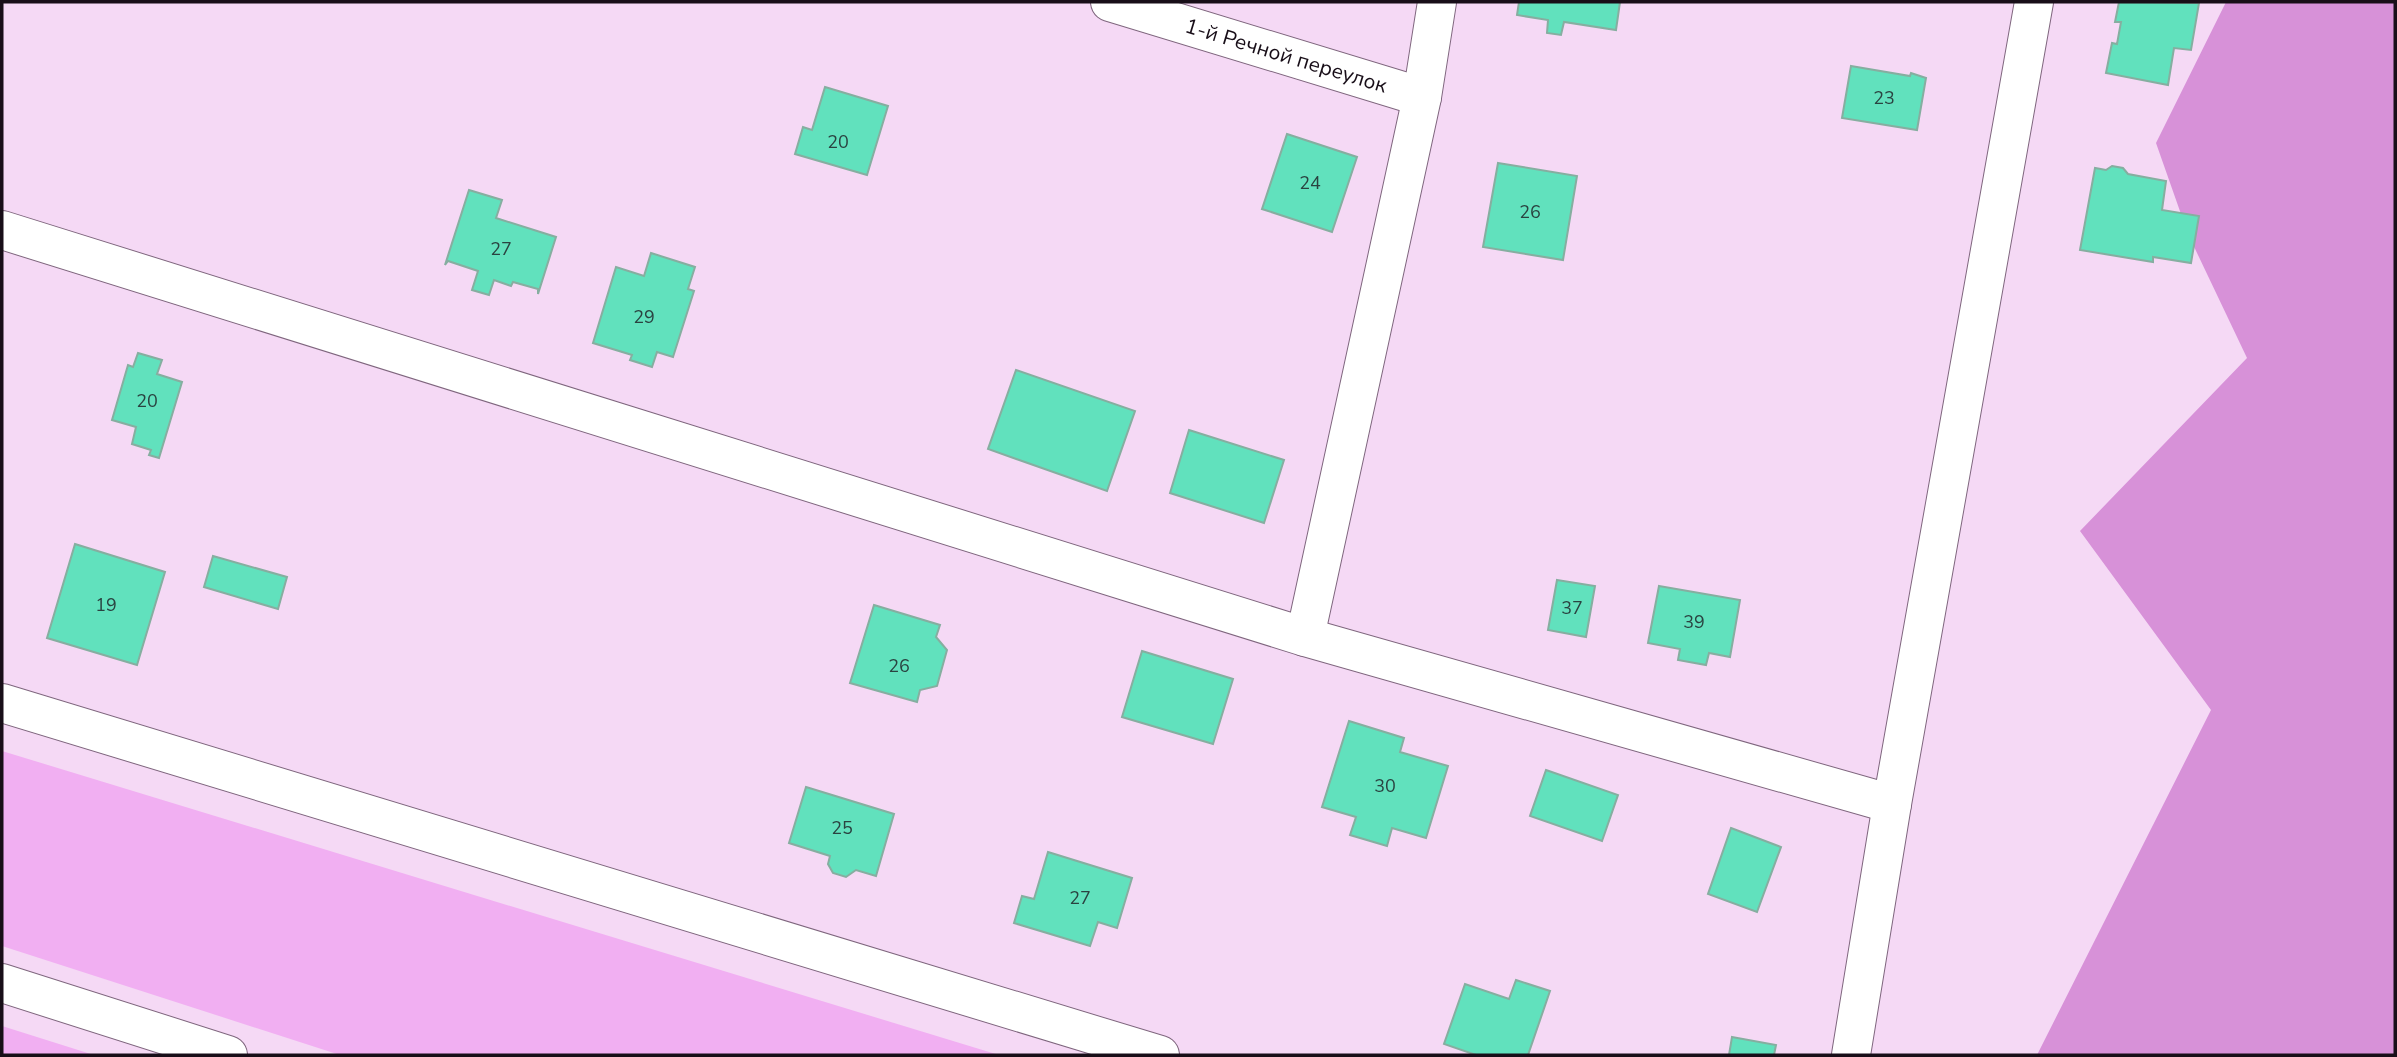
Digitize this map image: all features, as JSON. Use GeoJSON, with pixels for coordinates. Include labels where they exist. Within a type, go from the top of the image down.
{"type":"FeatureCollection","features":[{"type":"Feature","properties":{"kind":"street","name":"1-й Речной переулок"},"geometry":{"type":"LineString","coordinates":[[1110,2],[1422,97]]}},
{"type":"Feature","properties":{"kind":"street"},"geometry":{"type":"LineString","coordinates":[[1305,637],[1422,97],[1437,2]]}},
{"type":"Feature","properties":{"kind":"street"},"geometry":{"type":"LineString","coordinates":[[1851,1055],[1892,804],[2034,2]]}},
{"type":"Feature","properties":{"kind":"street"},"geometry":{"type":"LineString","coordinates":[[2,230],[143,271],[1305,637],[1892,804]]}},
{"type":"Feature","properties":{"kind":"street"},"geometry":{"type":"LineString","coordinates":[[2,703],[1160,1055]]}},
{"type":"Feature","properties":{"kind":"street"},"geometry":{"type":"LineString","coordinates":[[2,982],[228,1055]]}},
{"type":"Feature","properties":{"kind":"shaded area"},"geometry":{"type":"Polygon","coordinates":[[[2226,2],[2395,2],[2395,1055],[2037,1055],[2211,710],[2080,531],[2247,358],[2188,234],[2156,143],[2226,2]]]}},
{"type":"Feature","properties":{"kind":"shaded area"},"geometry":{"type":"Polygon","coordinates":[[[2,751],[999,1055],[340,1055],[2,946],[2,751]]]}},
{"type":"Feature","properties":{"kind":"shaded area"},"geometry":{"type":"Polygon","coordinates":[[[2,1026],[94,1055],[2,1055],[2,1026]]]}},
{"type":"Feature","properties":{"kind":"building"},"geometry":{"type":"Polygon","coordinates":[[[1519,2],[1620,2],[1616,30],[1564,22],[1561,35],[1547,33],[1548,20],[1517,15],[1519,2]]]}},
{"type":"Feature","properties":{"kind":"building"},"geometry":{"type":"Polygon","coordinates":[[[2119,2],[2199,3],[2191,50],[2174,48],[2168,85],[2106,73],[2112,43],[2117,44],[2121,22],[2115,22],[2119,2]]]}},
{"type":"Feature","properties":{"kind":"building"},"geometry":{"type":"Polygon","coordinates":[[[1851,66],[1910,76],[1911,73],[1926,78],[1917,130],[1842,118],[1851,66]]]}},
{"type":"Feature","properties":{"kind":"building"},"geometry":{"type":"Polygon","coordinates":[[[825,87],[888,106],[867,175],[795,154],[803,127],[812,130],[825,87]]]}},
{"type":"Feature","properties":{"kind":"building"},"geometry":{"type":"Polygon","coordinates":[[[1287,134],[1357,157],[1332,232],[1262,209],[1287,134]]]}},
{"type":"Feature","properties":{"kind":"building"},"geometry":{"type":"Polygon","coordinates":[[[1498,163],[1577,176],[1563,260],[1483,247],[1498,163]]]}},
{"type":"Feature","properties":{"kind":"building"},"geometry":{"type":"Polygon","coordinates":[[[2112,166],[2123,168],[2128,174],[2166,181],[2162,210],[2199,216],[2191,263],[2153,257],[2153,262],[2080,250],[2095,168],[2106,170],[2112,166]]]}},
{"type":"Feature","properties":{"kind":"building"},"geometry":{"type":"Polygon","coordinates":[[[469,190],[502,200],[496,218],[556,237],[538,294],[538,289],[513,282],[511,286],[494,280],[489,295],[472,290],[478,271],[448,261],[445,265],[469,190]]]}},
{"type":"Feature","properties":{"kind":"building"},"geometry":{"type":"Polygon","coordinates":[[[651,253],[695,267],[688,289],[694,291],[673,357],[657,352],[652,367],[630,360],[632,355],[593,343],[616,267],[644,276],[651,253]]]}},
{"type":"Feature","properties":{"kind":"building"},"geometry":{"type":"Polygon","coordinates":[[[138,353],[162,360],[157,374],[182,382],[159,458],[149,455],[151,450],[132,444],[136,427],[112,420],[128,365],[133,367],[138,353]]]}},
{"type":"Feature","properties":{"kind":"building"},"geometry":{"type":"Polygon","coordinates":[[[1016,370],[1135,411],[1107,491],[988,449],[1016,370]]]}},
{"type":"Feature","properties":{"kind":"building"},"geometry":{"type":"Polygon","coordinates":[[[1189,430],[1284,460],[1264,523],[1170,493],[1189,430]]]}},
{"type":"Feature","properties":{"kind":"building"},"geometry":{"type":"Polygon","coordinates":[[[75,544],[165,572],[137,665],[47,638],[75,544]]]}},
{"type":"Feature","properties":{"kind":"building"},"geometry":{"type":"Polygon","coordinates":[[[213,556],[287,577],[278,609],[204,587],[213,556]]]}},
{"type":"Feature","properties":{"kind":"building"},"geometry":{"type":"Polygon","coordinates":[[[1557,580],[1595,586],[1586,637],[1548,630],[1557,580]]]}},
{"type":"Feature","properties":{"kind":"building"},"geometry":{"type":"Polygon","coordinates":[[[1659,586],[1740,600],[1730,657],[1709,653],[1706,665],[1678,660],[1680,649],[1648,643],[1659,586]]]}},
{"type":"Feature","properties":{"kind":"building"},"geometry":{"type":"Polygon","coordinates":[[[874,605],[940,625],[936,637],[947,650],[937,686],[920,690],[917,702],[850,683],[874,605]]]}},
{"type":"Feature","properties":{"kind":"building"},"geometry":{"type":"Polygon","coordinates":[[[1142,651],[1233,679],[1213,744],[1122,717],[1142,651]]]}},
{"type":"Feature","properties":{"kind":"building"},"geometry":{"type":"Polygon","coordinates":[[[1349,721],[1404,738],[1400,752],[1448,766],[1426,838],[1392,828],[1387,846],[1350,835],[1356,817],[1322,807],[1349,721]]]}},
{"type":"Feature","properties":{"kind":"building"},"geometry":{"type":"Polygon","coordinates":[[[1546,770],[1618,795],[1602,841],[1530,816],[1546,770]]]}},
{"type":"Feature","properties":{"kind":"building"},"geometry":{"type":"Polygon","coordinates":[[[806,787],[894,814],[876,876],[856,870],[846,877],[833,873],[828,864],[830,856],[789,843],[806,787]]]}},
{"type":"Feature","properties":{"kind":"building"},"geometry":{"type":"Polygon","coordinates":[[[1731,828],[1781,847],[1757,912],[1708,894],[1731,828]]]}},
{"type":"Feature","properties":{"kind":"building"},"geometry":{"type":"Polygon","coordinates":[[[1048,852],[1132,878],[1117,928],[1098,922],[1090,946],[1014,923],[1022,896],[1034,899],[1048,852]]]}},
{"type":"Feature","properties":{"kind":"building"},"geometry":{"type":"Polygon","coordinates":[[[1516,980],[1550,991],[1528,1055],[1476,1055],[1444,1044],[1465,984],[1509,999],[1516,980]]]}},
{"type":"Feature","properties":{"kind":"building"},"geometry":{"type":"Polygon","coordinates":[[[1732,1037],[1776,1045],[1774,1055],[1729,1055],[1732,1037]]]}}]}
